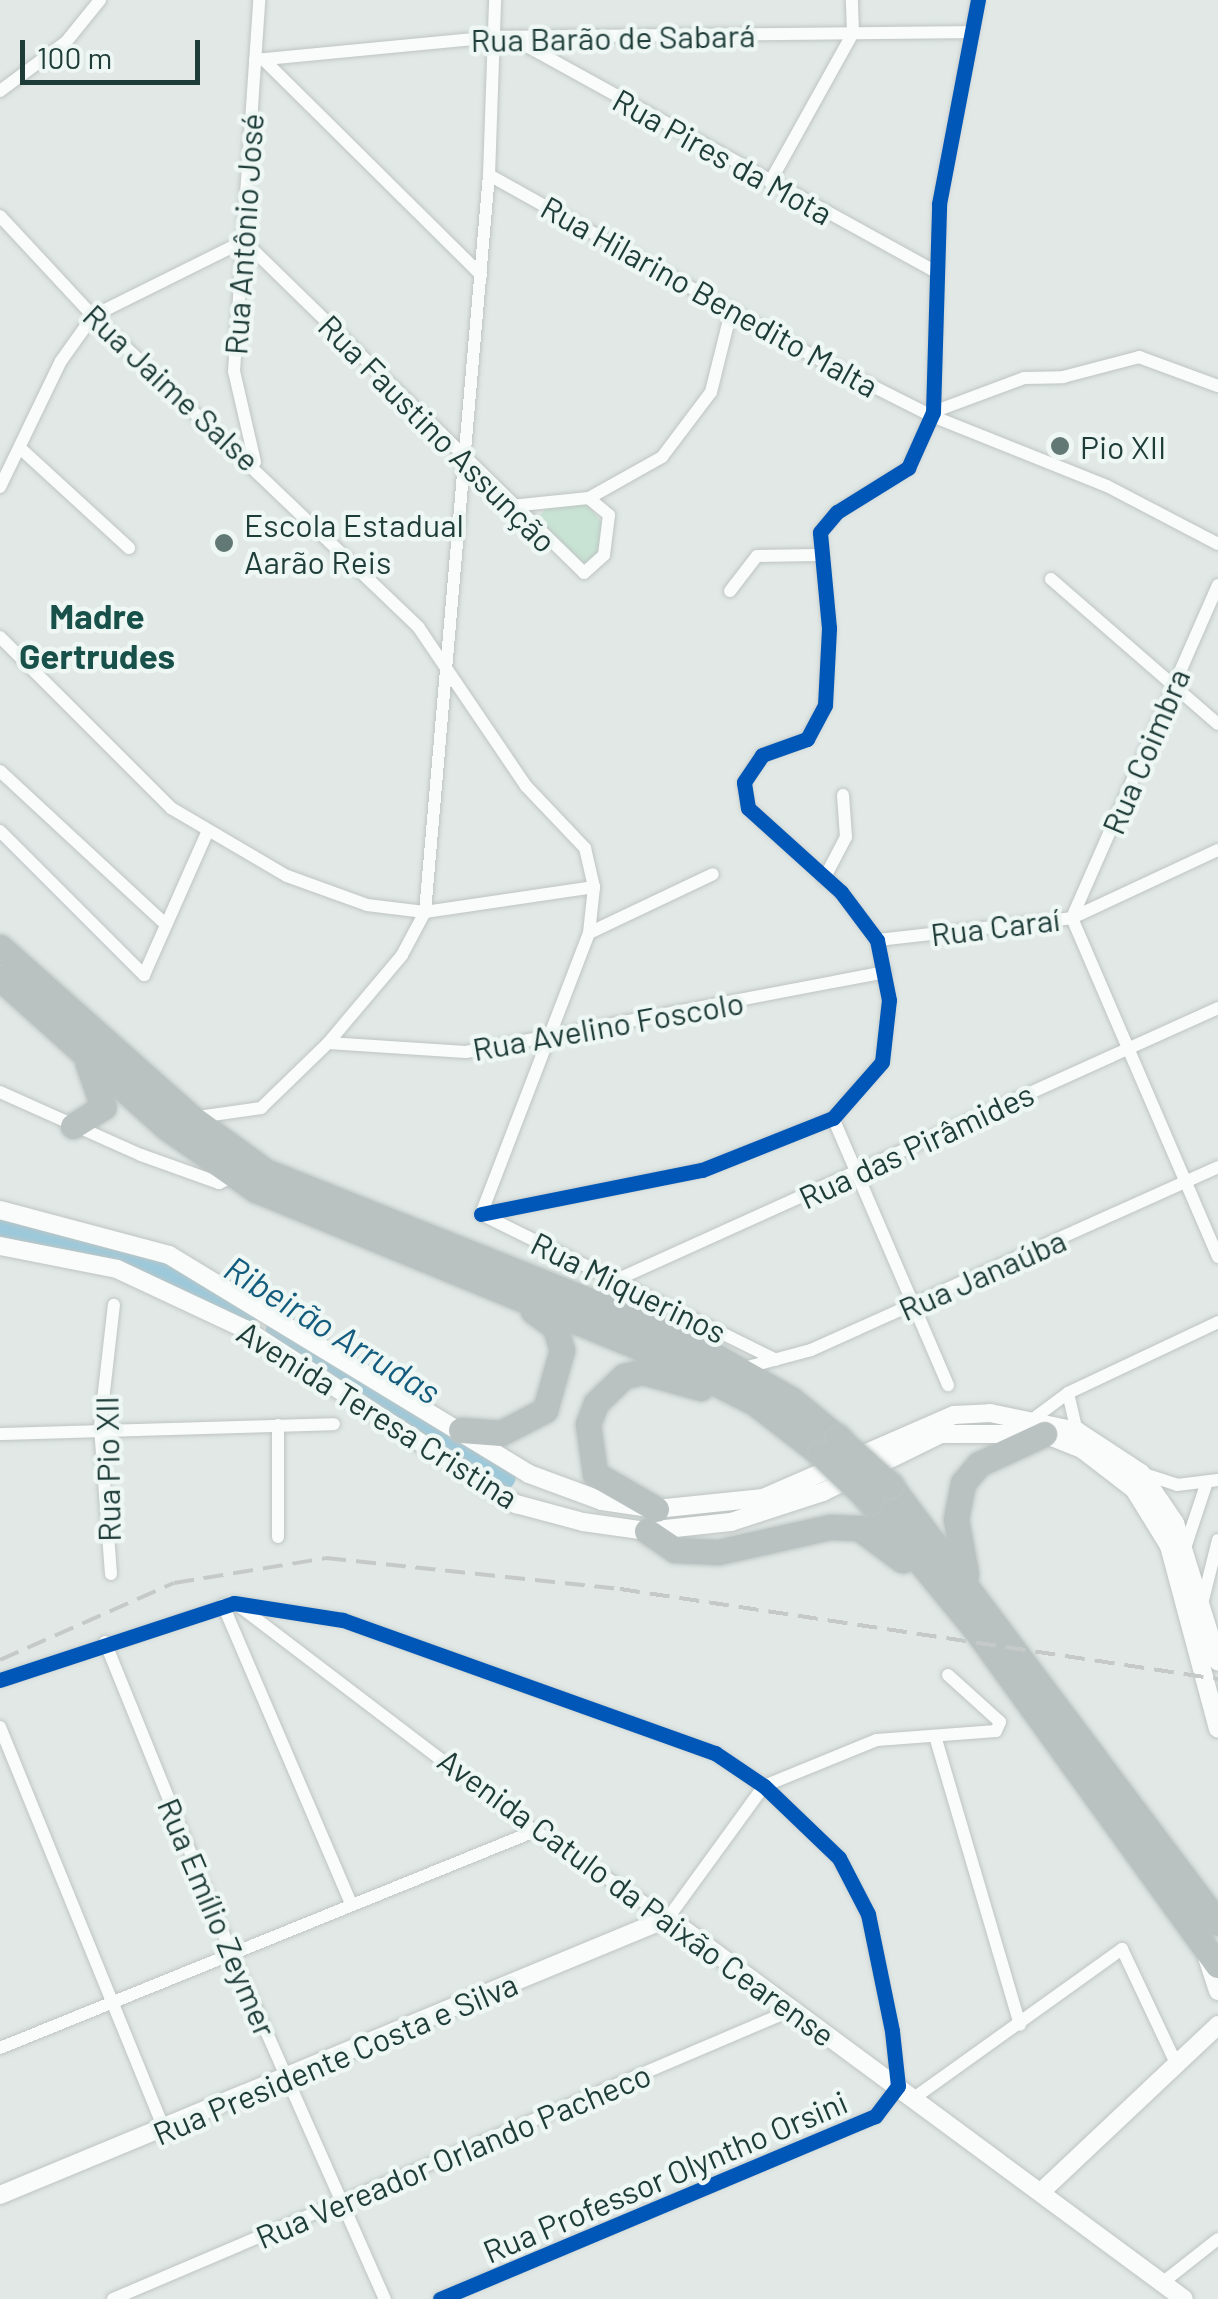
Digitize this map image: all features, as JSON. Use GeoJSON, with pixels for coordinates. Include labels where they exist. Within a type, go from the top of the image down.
{"type":"FeatureCollection","features":[{"type":"Feature","properties":{"kind":"highway"},"geometry":{"type":"LineString","coordinates":[[0,947],[191,1117],[265,1171],[341,1207],[480,1255],[742,1369],[880,1493],[968,1584],[1218,1923]]}},
{"type":"Feature","properties":{"kind":"highway"},"geometry":{"type":"LineString","coordinates":[[0,978],[81,1051],[234,1176],[309,1217],[494,1289],[755,1403],[829,1446]]}},
{"type":"Feature","properties":{"kind":"highway"},"geometry":{"type":"LineString","coordinates":[[74,1126],[103,1108],[81,1051]]}},
{"type":"Feature","properties":{"kind":"highway"},"geometry":{"type":"LineString","coordinates":[[460,1430],[500,1433],[537,1418],[562,1364],[555,1327],[494,1289]]}},
{"type":"Feature","properties":{"kind":"highway"},"geometry":{"type":"LineString","coordinates":[[755,1403],[643,1372],[609,1388],[588,1424],[587,1458],[611,1489],[652,1520],[675,1550],[718,1552],[830,1527],[859,1528],[976,1630]]}},
{"type":"Feature","properties":{"kind":"highway"},"geometry":{"type":"LineString","coordinates":[[968,1584],[956,1519],[963,1484],[992,1456],[1038,1426]]}},
{"type":"Feature","properties":{"kind":"highway"},"geometry":{"type":"LineString","coordinates":[[880,1493],[1211,1957]]}},
{"type":"Feature","properties":{"kind":"main road","name":"Avenida Teresa Cristina"},"geometry":{"type":"LineString","coordinates":[[0,1210],[168,1258],[567,1491],[652,1520]]}},
{"type":"Feature","properties":{"kind":"main road","name":"Avenida Teresa Cristina"},"geometry":{"type":"LineString","coordinates":[[0,1246],[117,1269],[161,1285],[246,1329],[516,1504],[652,1520],[777,1510],[941,1434],[1038,1426],[1077,1431],[1141,1472],[1186,1545],[1218,1662]]}},
{"type":"Feature","properties":{"kind":"main road"},"geometry":{"type":"LineString","coordinates":[[161,1285],[168,1258]]}},
{"type":"Feature","properties":{"kind":"main road","name":"Avenida Teresa Cristina"},"geometry":{"type":"LineString","coordinates":[[1038,1426],[1111,1470],[1154,1518],[1218,1730]]}},
{"type":"Feature","properties":{"kind":"main road","name":"Avenida Catulo da Paixão Cearense"},"geometry":{"type":"LineString","coordinates":[[668,1918],[1184,2299]]}},
{"type":"Feature","properties":{"kind":"main road","name":"Rua Presidente Costa e Silva"},"geometry":{"type":"LineString","coordinates":[[0,2194],[668,1918]]}},
{"type":"Feature","properties":{"kind":"main road"},"geometry":{"type":"LineString","coordinates":[[1211,1957],[1218,1992]]}},
{"type":"Feature","properties":{"kind":"main road"},"geometry":{"type":"LineString","coordinates":[[1042,2191],[1218,2025]]}},
{"type":"Feature","properties":{"kind":"street"},"geometry":{"type":"LineString","coordinates":[[0,91],[66,42],[100,0]]}},
{"type":"Feature","properties":{"kind":"street","name":"Rua Antônio José"},"geometry":{"type":"LineString","coordinates":[[256,465],[234,371],[259,59],[259,0]]}},
{"type":"Feature","properties":{"kind":"street"},"geometry":{"type":"LineString","coordinates":[[191,1117],[261,1108],[328,1042],[402,955],[426,912],[443,654],[489,175],[495,0]]}},
{"type":"Feature","properties":{"kind":"street"},"geometry":{"type":"LineString","coordinates":[[770,182],[852,33],[852,0]]}},
{"type":"Feature","properties":{"kind":"street"},"geometry":{"type":"LineString","coordinates":[[481,1214],[702,1170],[833,1118],[882,1062],[885,972],[878,940],[824,878],[748,808],[744,782],[762,755],[807,739],[824,706],[829,628],[817,555],[820,532],[838,512],[908,468],[933,414],[939,204],[978,0]]}},
{"type":"Feature","properties":{"kind":"street","name":"Rua Barão de Sabará"},"geometry":{"type":"LineString","coordinates":[[259,59],[492,36],[972,32]]}},
{"type":"Feature","properties":{"kind":"street","name":"Rua Pires da Mota"},"geometry":{"type":"LineString","coordinates":[[512,38],[936,272]]}},
{"type":"Feature","properties":{"kind":"street"},"geometry":{"type":"LineString","coordinates":[[259,59],[481,276]]}},
{"type":"Feature","properties":{"kind":"street","name":"Rua Hilarino Benedito Malta"},"geometry":{"type":"LineString","coordinates":[[489,175],[731,312],[933,414],[1107,486],[1218,544]]}},
{"type":"Feature","properties":{"kind":"street","name":"Rua Jaime Salse"},"geometry":{"type":"LineString","coordinates":[[0,216],[93,316],[256,465],[443,654],[526,786],[585,848],[594,887]]}},
{"type":"Feature","properties":{"kind":"street"},"geometry":{"type":"LineString","coordinates":[[0,487],[93,316],[244,240]]}},
{"type":"Feature","properties":{"kind":"street","name":"Rua Faustino Assunção"},"geometry":{"type":"LineString","coordinates":[[244,240],[584,574],[604,555],[609,512],[590,498]]}},
{"type":"Feature","properties":{"kind":"street"},"geometry":{"type":"LineString","coordinates":[[511,506],[590,498],[628,481],[690,427],[716,379],[731,312]]}},
{"type":"Feature","properties":{"kind":"street"},"geometry":{"type":"LineString","coordinates":[[933,414],[1024,378],[1063,377],[1140,357],[1218,386]]}},
{"type":"Feature","properties":{"kind":"street"},"geometry":{"type":"LineString","coordinates":[[20,448],[129,548]]}},
{"type":"Feature","properties":{"kind":"street"},"geometry":{"type":"LineString","coordinates":[[730,591],[757,556],[817,555]]}},
{"type":"Feature","properties":{"kind":"street"},"geometry":{"type":"LineString","coordinates":[[1050,578],[1218,724]]}},
{"type":"Feature","properties":{"kind":"street","name":"Rua Coimbra"},"geometry":{"type":"LineString","coordinates":[[1072,918],[1218,585]]}},
{"type":"Feature","properties":{"kind":"street"},"geometry":{"type":"LineString","coordinates":[[0,637],[171,808],[207,833],[287,876],[367,905],[426,912],[594,887],[589,932],[481,1214]]}},
{"type":"Feature","properties":{"kind":"street"},"geometry":{"type":"LineString","coordinates":[[0,770],[165,924]]}},
{"type":"Feature","properties":{"kind":"street"},"geometry":{"type":"LineString","coordinates":[[824,878],[846,836],[843,795]]}},
{"type":"Feature","properties":{"kind":"street"},"geometry":{"type":"LineString","coordinates":[[0,831],[144,974],[207,833]]}},
{"type":"Feature","properties":{"kind":"street","name":"Rua Caraí"},"geometry":{"type":"LineString","coordinates":[[878,940],[1072,918],[1218,850]]}},
{"type":"Feature","properties":{"kind":"street"},"geometry":{"type":"LineString","coordinates":[[589,932],[713,874]]}},
{"type":"Feature","properties":{"kind":"street"},"geometry":{"type":"LineString","coordinates":[[1072,918],[1218,1257]]}},
{"type":"Feature","properties":{"kind":"street","name":"Rua Avelino Foscolo"},"geometry":{"type":"LineString","coordinates":[[328,1042],[466,1052],[548,1042],[885,972]]}},
{"type":"Feature","properties":{"kind":"street","name":"Rua das Pirâmides"},"geometry":{"type":"LineString","coordinates":[[614,1281],[1218,1008]]}},
{"type":"Feature","properties":{"kind":"street"},"geometry":{"type":"LineString","coordinates":[[0,1092],[74,1126],[219,1183],[234,1176]]}},
{"type":"Feature","properties":{"kind":"street"},"geometry":{"type":"LineString","coordinates":[[833,1118],[948,1385]]}},
{"type":"Feature","properties":{"kind":"street","name":"Rua Janaúba"},"geometry":{"type":"LineString","coordinates":[[742,1369],[776,1360],[914,1303],[1218,1167]]}},
{"type":"Feature","properties":{"kind":"street","name":"Rua Miquerinos"},"geometry":{"type":"LineString","coordinates":[[481,1214],[776,1360]]}},
{"type":"Feature","properties":{"kind":"street","name":"Rua Pio XII"},"geometry":{"type":"LineString","coordinates":[[111,1574],[100,1428],[114,1305]]}},
{"type":"Feature","properties":{"kind":"street"},"geometry":{"type":"LineString","coordinates":[[1038,1426],[1068,1393],[1218,1322]]}},
{"type":"Feature","properties":{"kind":"street"},"geometry":{"type":"LineString","coordinates":[[1068,1393],[1077,1431]]}},
{"type":"Feature","properties":{"kind":"street"},"geometry":{"type":"LineString","coordinates":[[0,1434],[100,1428],[334,1424]]}},
{"type":"Feature","properties":{"kind":"street"},"geometry":{"type":"LineString","coordinates":[[278,1425],[278,1536]]}},
{"type":"Feature","properties":{"kind":"street"},"geometry":{"type":"LineString","coordinates":[[1141,1472],[1212,1483],[1186,1545]]}},
{"type":"Feature","properties":{"kind":"street"},"geometry":{"type":"LineString","coordinates":[[1202,1604],[1218,1540]]}},
{"type":"Feature","properties":{"kind":"street"},"geometry":{"type":"LineString","coordinates":[[228,1604],[351,1904]]}},
{"type":"Feature","properties":{"kind":"street"},"geometry":{"type":"LineString","coordinates":[[0,1680],[228,1604],[343,1620],[636,1720],[715,1753],[764,1786],[840,1858],[868,1914],[883,1964],[898,2086]]}},
{"type":"Feature","properties":{"kind":"street","name":"Avenida Catulo da Paixão Cearense"},"geometry":{"type":"LineString","coordinates":[[228,1604],[536,1830],[668,1918]]}},
{"type":"Feature","properties":{"kind":"street","name":"Rua Emílio Zeymer"},"geometry":{"type":"LineString","coordinates":[[105,1642],[230,1952],[385,2299]]}},
{"type":"Feature","properties":{"kind":"street"},"geometry":{"type":"LineString","coordinates":[[668,1918],[764,1786],[877,1740],[984,1735],[1000,1722],[948,1675]]}},
{"type":"Feature","properties":{"kind":"street"},"geometry":{"type":"LineString","coordinates":[[0,1728],[164,2129]]}},
{"type":"Feature","properties":{"kind":"street"},"geometry":{"type":"LineString","coordinates":[[935,1736],[1020,2025]]}},
{"type":"Feature","properties":{"kind":"street"},"geometry":{"type":"LineString","coordinates":[[0,2048],[536,1830]]}},
{"type":"Feature","properties":{"kind":"street"},"geometry":{"type":"LineString","coordinates":[[914,2098],[1122,1949],[1176,2063]]}},
{"type":"Feature","properties":{"kind":"street","name":"Rua Vereador Orlando Pacheco"},"geometry":{"type":"LineString","coordinates":[[113,2299],[792,2010]]}},
{"type":"Feature","properties":{"kind":"street","name":"Rua Professor Olyntho Orsini"},"geometry":{"type":"LineString","coordinates":[[440,2299],[854,2130],[898,2086]]}},
{"type":"Feature","properties":{"kind":"street"},"geometry":{"type":"LineString","coordinates":[[1162,2284],[1218,2238]]}},
{"type":"Feature","properties":{"kind":"green space"},"geometry":{"type":"Polygon","coordinates":[[[585,501],[606,529],[599,557],[580,570],[537,519],[548,506],[585,501]]]}},
{"type":"Feature","properties":{"kind":"waterway","name":"Ribeirão Arrudas"},"geometry":{"type":"LineString","coordinates":[[0,1225],[142,1259],[250,1312]]}},
{"type":"Feature","properties":{"kind":"waterway","name":"Ribeirão Arrudas"},"geometry":{"type":"LineString","coordinates":[[277,1329],[505,1478]]}},
{"type":"Feature","properties":{"kind":"railway"},"geometry":{"type":"LineString","coordinates":[[0,1660],[174,1583],[326,1558],[620,1589],[1218,1679]]}},
{"type":"Feature","properties":{"kind":"cycle path"},"geometry":{"type":"LineString","coordinates":[[481,1214],[702,1170],[833,1118],[882,1062],[889,1000],[877,940],[841,892],[748,808],[744,782],[762,755],[807,739],[825,705],[829,628],[820,532],[837,512],[908,468],[933,412],[939,204],[978,0]]}},
{"type":"Feature","properties":{"kind":"cycle path"},"geometry":{"type":"LineString","coordinates":[[0,1680],[234,1603],[343,1620],[715,1753],[764,1786],[839,1858],[868,1914],[892,2031],[898,2086],[875,2116],[440,2299]]}},
{"type":"Feature","properties":{"kind":"place","name":"Pio XII"},"geometry":{"type":"Point","coordinates":[1060,446]}},
{"type":"Feature","properties":{"kind":"place","name":"Escola Estadual Aarão Reis"},"geometry":{"type":"Point","coordinates":[224,543]}},
{"type":"Feature","properties":{"kind":"district","name":"Madre Gertrudes"},"geometry":{"type":"Point","coordinates":[97,635]}}]}
